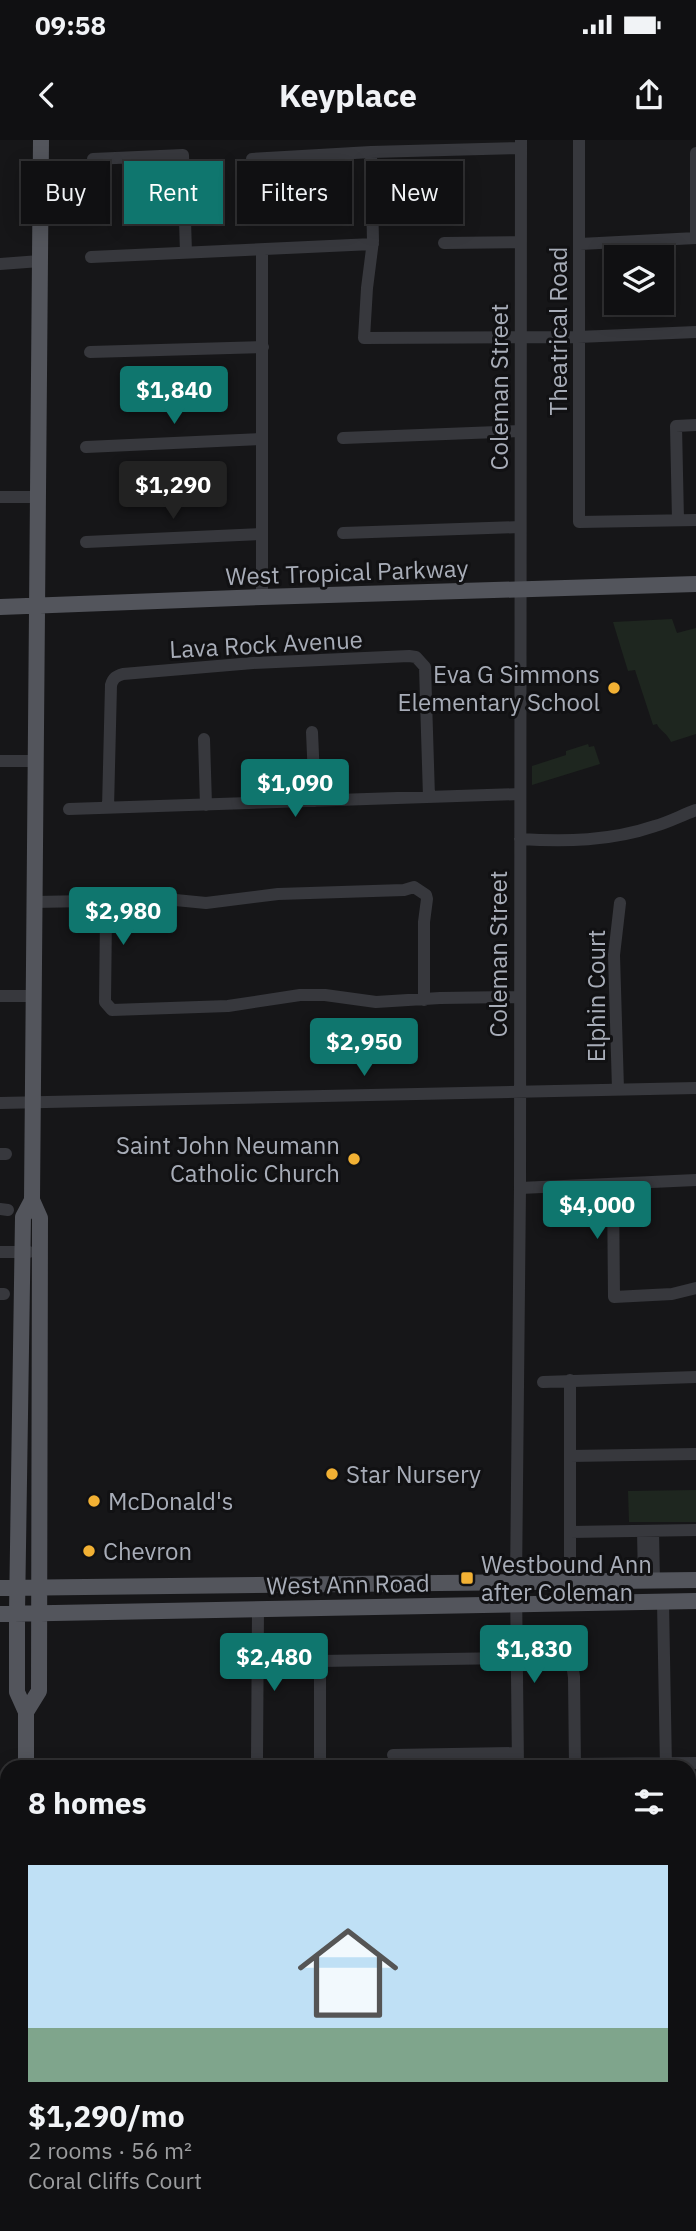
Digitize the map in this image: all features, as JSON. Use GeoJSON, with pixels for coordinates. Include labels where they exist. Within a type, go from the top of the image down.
{"type":"FeatureCollection","features":[{"type":"Feature","properties":{"kind":"main road"},"geometry":{"type":"LineString","coordinates":[[26,1712],[39,1691],[40,1613],[40,1217],[32,1200],[41,140]]}},
{"type":"Feature","properties":{"kind":"main road","name":"West Tropical Parkway"},"geometry":{"type":"LineString","coordinates":[[0,607],[696,584]]}},
{"type":"Feature","properties":{"kind":"main road"},"geometry":{"type":"LineString","coordinates":[[26,1760],[26,1712],[18,1692],[17,1587],[23,1217],[32,1200]]}},
{"type":"Feature","properties":{"kind":"main road","name":"West Ann Road"},"geometry":{"type":"LineString","coordinates":[[0,1588],[696,1580]]}},
{"type":"Feature","properties":{"kind":"main road"},"geometry":{"type":"LineString","coordinates":[[579,1603],[610,1594],[654,1590],[649,1581]]}},
{"type":"Feature","properties":{"kind":"main road"},"geometry":{"type":"LineString","coordinates":[[257,1586],[258,1609]]}},
{"type":"Feature","properties":{"kind":"main road"},"geometry":{"type":"LineString","coordinates":[[663,1602],[672,1592],[696,1590]]}},
{"type":"Feature","properties":{"kind":"main road","name":"West Ann Road"},"geometry":{"type":"LineString","coordinates":[[0,1614],[696,1601]]}},
{"type":"Feature","properties":{"kind":"street","name":"Theatrical Road"},"geometry":{"type":"LineString","coordinates":[[579,140],[579,522],[678,520]]}},
{"type":"Feature","properties":{"kind":"street"},"geometry":{"type":"LineString","coordinates":[[252,159],[521,144]]}},
{"type":"Feature","properties":{"kind":"street","name":"Coleman Street"},"geometry":{"type":"LineString","coordinates":[[517,1760],[521,144]]}},
{"type":"Feature","properties":{"kind":"street"},"geometry":{"type":"LineString","coordinates":[[371,152],[373,244],[364,338],[578,337],[696,331]]}},
{"type":"Feature","properties":{"kind":"street"},"geometry":{"type":"LineString","coordinates":[[580,243],[696,238],[696,153]]}},
{"type":"Feature","properties":{"kind":"street"},"geometry":{"type":"LineString","coordinates":[[93,159],[183,155],[186,253]]}},
{"type":"Feature","properties":{"kind":"street"},"geometry":{"type":"LineString","coordinates":[[444,243],[520,242]]}},
{"type":"Feature","properties":{"kind":"street"},"geometry":{"type":"LineString","coordinates":[[91,257],[373,244]]}},
{"type":"Feature","properties":{"kind":"street"},"geometry":{"type":"LineString","coordinates":[[262,250],[262,597]]}},
{"type":"Feature","properties":{"kind":"street"},"geometry":{"type":"LineString","coordinates":[[0,264],[40,261]]}},
{"type":"Feature","properties":{"kind":"street"},"geometry":{"type":"LineString","coordinates":[[90,352],[263,347]]}},
{"type":"Feature","properties":{"kind":"street"},"geometry":{"type":"LineString","coordinates":[[696,425],[676,426],[678,520],[696,520]]}},
{"type":"Feature","properties":{"kind":"street"},"geometry":{"type":"LineString","coordinates":[[343,438],[520,431]]}},
{"type":"Feature","properties":{"kind":"street"},"geometry":{"type":"LineString","coordinates":[[86,447],[262,439]]}},
{"type":"Feature","properties":{"kind":"street"},"geometry":{"type":"LineString","coordinates":[[0,498],[37,497]]}},
{"type":"Feature","properties":{"kind":"street"},"geometry":{"type":"LineString","coordinates":[[343,533],[520,527]]}},
{"type":"Feature","properties":{"kind":"street"},"geometry":{"type":"LineString","coordinates":[[86,542],[262,534]]}},
{"type":"Feature","properties":{"kind":"street","name":"Lava Rock Avenue"},"geometry":{"type":"LineString","coordinates":[[108,807],[112,679],[123,674],[253,663],[409,656],[422,661],[426,672],[429,797]]}},
{"type":"Feature","properties":{"kind":"street"},"geometry":{"type":"LineString","coordinates":[[312,732],[315,801]]}},
{"type":"Feature","properties":{"kind":"street"},"geometry":{"type":"LineString","coordinates":[[204,739],[206,805]]}},
{"type":"Feature","properties":{"kind":"street"},"geometry":{"type":"LineString","coordinates":[[0,761],[35,761]]}},
{"type":"Feature","properties":{"kind":"street"},"geometry":{"type":"LineString","coordinates":[[69,809],[520,794]]}},
{"type":"Feature","properties":{"kind":"street"},"geometry":{"type":"LineString","coordinates":[[520,839],[568,841],[610,837],[657,826],[696,810]]}},
{"type":"Feature","properties":{"kind":"street"},"geometry":{"type":"LineString","coordinates":[[34,902],[145,897],[206,903],[278,894],[404,890],[414,887],[427,899],[424,922],[424,1000]]}},
{"type":"Feature","properties":{"kind":"street"},"geometry":{"type":"LineString","coordinates":[[104,900],[105,1002],[112,1010],[228,1006],[300,995],[325,995],[376,1002],[519,997]]}},
{"type":"Feature","properties":{"kind":"street","name":"Elphin Court"},"geometry":{"type":"LineString","coordinates":[[618,1089],[614,955],[620,903]]}},
{"type":"Feature","properties":{"kind":"street"},"geometry":{"type":"LineString","coordinates":[[0,996],[33,996]]}},
{"type":"Feature","properties":{"kind":"street"},"geometry":{"type":"LineString","coordinates":[[0,1103],[696,1088]]}},
{"type":"Feature","properties":{"kind":"street"},"geometry":{"type":"LineString","coordinates":[[520,1188],[696,1180]]}},
{"type":"Feature","properties":{"kind":"street"},"geometry":{"type":"LineString","coordinates":[[613,1185],[614,1297],[671,1294],[696,1288]]}},
{"type":"Feature","properties":{"kind":"street"},"geometry":{"type":"LineString","coordinates":[[0,1252],[40,1252]]}},
{"type":"Feature","properties":{"kind":"street"},"geometry":{"type":"LineString","coordinates":[[543,1382],[696,1377]]}},
{"type":"Feature","properties":{"kind":"street"},"geometry":{"type":"LineString","coordinates":[[570,1380],[570,1557]]}},
{"type":"Feature","properties":{"kind":"street"},"geometry":{"type":"LineString","coordinates":[[570,1456],[696,1454]]}},
{"type":"Feature","properties":{"kind":"street"},"geometry":{"type":"LineString","coordinates":[[570,1532],[696,1530]]}},
{"type":"Feature","properties":{"kind":"street"},"geometry":{"type":"LineString","coordinates":[[648,1531],[649,1581]]}},
{"type":"Feature","properties":{"kind":"street"},"geometry":{"type":"LineString","coordinates":[[663,1602],[666,1760]]}},
{"type":"Feature","properties":{"kind":"street"},"geometry":{"type":"LineString","coordinates":[[257,1760],[258,1609]]}},
{"type":"Feature","properties":{"kind":"street"},"geometry":{"type":"LineString","coordinates":[[320,1760],[320,1661],[517,1658]]}},
{"type":"Feature","properties":{"kind":"street"},"geometry":{"type":"LineString","coordinates":[[572,1664],[575,1760]]}},
{"type":"Feature","properties":{"kind":"street"},"geometry":{"type":"LineString","coordinates":[[393,1755],[517,1753]]}},
{"type":"Feature","properties":{"kind":"shaded area"},"geometry":{"type":"Polygon","coordinates":[[[672,619],[677,633],[696,628],[696,734],[671,742],[657,724],[653,725],[635,670],[628,671],[613,622],[672,619]]]}},
{"type":"Feature","properties":{"kind":"shaded area"},"geometry":{"type":"Polygon","coordinates":[[[588,744],[589,747],[594,746],[600,764],[532,785],[532,766],[566,755],[566,751],[588,744]]]}},
{"type":"Feature","properties":{"kind":"shaded area"},"geometry":{"type":"Polygon","coordinates":[[[696,1490],[696,1522],[629,1522],[628,1491],[696,1490]]]}},
{"type":"Feature","properties":{"kind":"place","name":"Eva G Simmons Elementary School"},"geometry":{"type":"Point","coordinates":[614,688]}},
{"type":"Feature","properties":{"kind":"place","name":"Saint John Neumann Catholic Church"},"geometry":{"type":"Point","coordinates":[354,1159]}},
{"type":"Feature","properties":{"kind":"place","name":"Star Nursery"},"geometry":{"type":"Point","coordinates":[332,1474]}},
{"type":"Feature","properties":{"kind":"place","name":"McDonald's"},"geometry":{"type":"Point","coordinates":[94,1501]}},
{"type":"Feature","properties":{"kind":"place","name":"Chevron"},"geometry":{"type":"Point","coordinates":[89,1551]}},
{"type":"Feature","properties":{"kind":"place","name":"Westbound Ann after Coleman"},"geometry":{"type":"Point","coordinates":[467,1578]}}]}
